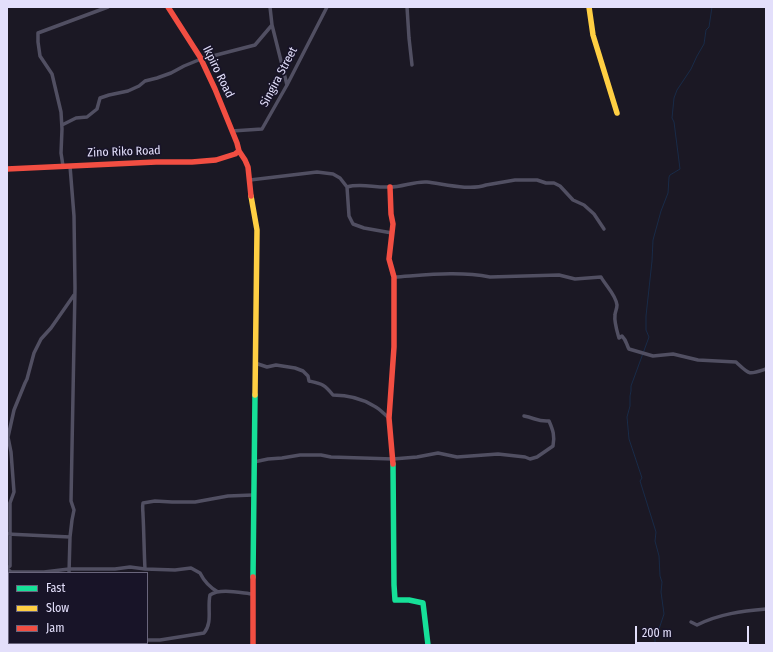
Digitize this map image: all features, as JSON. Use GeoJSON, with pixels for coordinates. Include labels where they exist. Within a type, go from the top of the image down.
{"type":"FeatureCollection","features":[{"type":"Feature","properties":{"kind":"street"},"geometry":{"type":"LineString","coordinates":[[63,166],[61,153],[61,112],[52,74],[40,56],[38,33],[108,7]]}},
{"type":"Feature","properties":{"kind":"street","name":"Ikpiro Road"},"geometry":{"type":"LineString","coordinates":[[168,7],[201,59],[214,85],[237,143],[238,151],[246,160],[257,230],[253,494],[253,645]]}},
{"type":"Feature","properties":{"kind":"street"},"geometry":{"type":"LineString","coordinates":[[270,7],[272,25],[288,85]]}},
{"type":"Feature","properties":{"kind":"street","name":"Singira Street"},"geometry":{"type":"LineString","coordinates":[[232,131],[262,129],[288,85],[327,7]]}},
{"type":"Feature","properties":{"kind":"street"},"geometry":{"type":"LineString","coordinates":[[407,7],[412,65]]}},
{"type":"Feature","properties":{"kind":"street"},"geometry":{"type":"LineString","coordinates":[[589,7],[593,35],[617,113]]}},
{"type":"Feature","properties":{"kind":"street"},"geometry":{"type":"LineString","coordinates":[[62,125],[76,118],[87,117],[97,109],[100,98],[128,91],[139,86],[145,81],[171,73],[201,59],[255,45],[272,25]]}},
{"type":"Feature","properties":{"kind":"street","name":"Zino Riko Road"},"geometry":{"type":"LineString","coordinates":[[7,169],[156,162],[192,162],[222,158],[235,154],[238,151]]}},
{"type":"Feature","properties":{"kind":"street"},"geometry":{"type":"LineString","coordinates":[[69,571],[70,537],[74,510],[71,501],[74,389],[74,216],[70,166]]}},
{"type":"Feature","properties":{"kind":"street"},"geometry":{"type":"LineString","coordinates":[[250,180],[317,172],[332,174],[340,178],[347,186],[349,216],[353,224],[364,228],[392,233]]}},
{"type":"Feature","properties":{"kind":"street"},"geometry":{"type":"LineString","coordinates":[[347,186],[390,187],[425,182],[459,187],[482,186],[515,180],[537,180],[546,183],[554,183],[560,186],[573,200],[584,205],[594,214],[604,229]]}},
{"type":"Feature","properties":{"kind":"street"},"geometry":{"type":"LineString","coordinates":[[390,187],[393,224],[388,259],[394,277],[394,347],[389,418],[393,459],[394,600],[409,600],[423,603],[426,618],[428,645]]}},
{"type":"Feature","properties":{"kind":"street"},"geometry":{"type":"LineString","coordinates":[[394,277],[445,274],[482,275],[490,277],[559,275],[575,279],[601,277],[615,300],[617,307],[615,324],[619,338],[622,336],[626,340],[629,349],[653,356],[673,354],[698,360],[736,362],[748,373],[754,374],[766,369]]}},
{"type":"Feature","properties":{"kind":"street"},"geometry":{"type":"LineString","coordinates":[[74,294],[51,328],[41,339],[34,353],[27,379],[14,410],[8,438],[11,452],[14,492],[10,503],[8,534],[10,566],[7,568],[11,572],[69,571],[130,567],[175,570],[191,568],[200,573],[211,588],[218,592]]}},
{"type":"Feature","properties":{"kind":"street"},"geometry":{"type":"LineString","coordinates":[[255,363],[267,367],[276,365],[303,371],[308,376],[309,381],[324,385],[333,395],[351,396],[364,401],[375,406],[389,418]]}},
{"type":"Feature","properties":{"kind":"street"},"geometry":{"type":"LineString","coordinates":[[254,462],[268,459],[314,455],[393,459],[438,453],[458,457],[498,454],[525,457],[530,459],[537,457],[553,446],[554,433],[550,421],[537,421],[531,417],[524,416]]}},
{"type":"Feature","properties":{"kind":"street"},"geometry":{"type":"LineString","coordinates":[[145,569],[143,503],[155,501],[195,502],[228,496],[253,494]]}},
{"type":"Feature","properties":{"kind":"street"},"geometry":{"type":"LineString","coordinates":[[8,534],[70,537]]}},
{"type":"Feature","properties":{"kind":"street"},"geometry":{"type":"LineString","coordinates":[[7,579],[7,595]]}},
{"type":"Feature","properties":{"kind":"street"},"geometry":{"type":"LineString","coordinates":[[148,640],[160,640],[204,633],[208,626],[210,595],[218,592],[253,594]]}},
{"type":"Feature","properties":{"kind":"street"},"geometry":{"type":"LineString","coordinates":[[691,622],[697,624],[727,614],[766,609]]}},
{"type":"Feature","properties":{"kind":"waterway"},"geometry":{"type":"LineString","coordinates":[[655,645],[655,639],[664,614],[659,556],[655,541],[656,532],[640,481],[642,478],[629,439],[627,417],[630,406],[631,386],[649,337],[646,330],[646,316],[653,240],[668,193],[669,177],[680,169],[674,122],[672,118],[674,98],[677,90],[691,69],[704,44],[706,30],[709,27],[712,7]]}},
{"type":"Feature","properties":{"kind":"traffic: fast"},"geometry":{"type":"LineString","coordinates":[[253,577],[255,395]]}},
{"type":"Feature","properties":{"kind":"traffic: fast"},"geometry":{"type":"LineString","coordinates":[[393,464],[395,600],[409,600],[423,603],[428,645]]}},
{"type":"Feature","properties":{"kind":"traffic: slow"},"geometry":{"type":"LineString","coordinates":[[589,7],[593,35],[617,113]]}},
{"type":"Feature","properties":{"kind":"traffic: slow"},"geometry":{"type":"LineString","coordinates":[[251,196],[257,230],[255,395]]}},
{"type":"Feature","properties":{"kind":"traffic: jam"},"geometry":{"type":"LineString","coordinates":[[168,7],[200,57],[215,89],[239,151],[248,167],[251,196]]}},
{"type":"Feature","properties":{"kind":"traffic: jam"},"geometry":{"type":"LineString","coordinates":[[7,169],[156,162],[192,162],[216,160],[235,154],[239,151]]}},
{"type":"Feature","properties":{"kind":"traffic: jam"},"geometry":{"type":"LineString","coordinates":[[390,187],[393,224],[389,259],[394,277],[394,347],[389,418],[393,464]]}},
{"type":"Feature","properties":{"kind":"traffic: jam"},"geometry":{"type":"LineString","coordinates":[[253,577],[253,645]]}}]}
